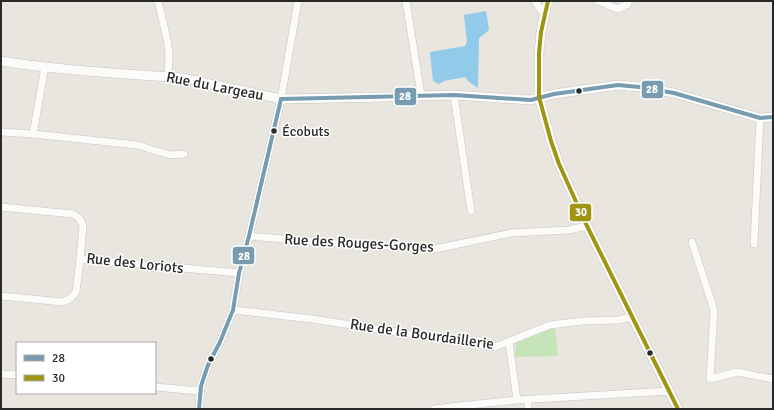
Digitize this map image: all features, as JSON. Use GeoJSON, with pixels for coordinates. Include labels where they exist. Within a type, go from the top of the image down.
{"type":"FeatureCollection","features":[{"type":"Feature","properties":{"kind":"street"},"geometry":{"type":"LineString","coordinates":[[158,1],[169,54],[168,77]]}},
{"type":"Feature","properties":{"kind":"street"},"geometry":{"type":"LineString","coordinates":[[200,409],[200,391],[208,365],[220,342],[233,310],[239,273],[281,99],[298,1]]}},
{"type":"Feature","properties":{"kind":"street"},"geometry":{"type":"LineString","coordinates":[[406,1],[421,95]]}},
{"type":"Feature","properties":{"kind":"street"},"geometry":{"type":"LineString","coordinates":[[535,1],[541,10],[545,12]]}},
{"type":"Feature","properties":{"kind":"street"},"geometry":{"type":"LineString","coordinates":[[548,1],[541,32],[539,53],[539,97],[553,147],[559,164],[588,226],[678,409]]}},
{"type":"Feature","properties":{"kind":"street"},"geometry":{"type":"LineString","coordinates":[[598,1],[618,9],[628,4],[629,1]]}},
{"type":"Feature","properties":{"kind":"street","name":"Rue du Largeau"},"geometry":{"type":"LineString","coordinates":[[1,61],[76,71],[182,78],[281,99],[454,95],[531,100],[554,94],[618,85],[674,93],[760,118]]}},
{"type":"Feature","properties":{"kind":"street"},"geometry":{"type":"LineString","coordinates":[[33,134],[45,67]]}},
{"type":"Feature","properties":{"kind":"street"},"geometry":{"type":"LineString","coordinates":[[454,95],[471,211]]}},
{"type":"Feature","properties":{"kind":"street"},"geometry":{"type":"LineString","coordinates":[[754,244],[760,118],[773,117]]}},
{"type":"Feature","properties":{"kind":"street"},"geometry":{"type":"LineString","coordinates":[[1,132],[137,145],[170,155],[184,154]]}},
{"type":"Feature","properties":{"kind":"street","name":"Rue des Loriots"},"geometry":{"type":"LineString","coordinates":[[1,207],[73,214],[80,218],[83,226],[80,259],[239,273]]}},
{"type":"Feature","properties":{"kind":"street","name":"Rue des Rouges-Gorges"},"geometry":{"type":"LineString","coordinates":[[249,236],[435,249],[512,233],[569,230],[588,226]]}},
{"type":"Feature","properties":{"kind":"street"},"geometry":{"type":"LineString","coordinates":[[692,242],[714,310],[710,379],[737,372],[773,379]]}},
{"type":"Feature","properties":{"kind":"street"},"geometry":{"type":"LineString","coordinates":[[1,296],[63,302],[71,298],[76,292],[80,259]]}},
{"type":"Feature","properties":{"kind":"street","name":"Rue de la Bourdaillerie"},"geometry":{"type":"LineString","coordinates":[[233,310],[312,319],[495,346],[509,342],[550,325],[618,320],[632,317]]}},
{"type":"Feature","properties":{"kind":"street"},"geometry":{"type":"LineString","coordinates":[[509,342],[517,400]]}},
{"type":"Feature","properties":{"kind":"street"},"geometry":{"type":"LineString","coordinates":[[1,374],[16,375]]}},
{"type":"Feature","properties":{"kind":"street"},"geometry":{"type":"LineString","coordinates":[[156,387],[200,391]]}},
{"type":"Feature","properties":{"kind":"street"},"geometry":{"type":"LineString","coordinates":[[434,409],[517,400],[669,391]]}},
{"type":"Feature","properties":{"kind":"street"},"geometry":{"type":"LineString","coordinates":[[528,400],[528,409]]}},
{"type":"Feature","properties":{"kind":"green space"},"geometry":{"type":"Polygon","coordinates":[[[555,328],[558,356],[515,357],[516,343],[534,334],[555,328]]]}},
{"type":"Feature","properties":{"kind":"water"},"geometry":{"type":"Polygon","coordinates":[[[486,11],[489,30],[479,38],[478,88],[469,82],[465,77],[444,81],[439,84],[433,81],[430,52],[465,46],[467,42],[464,15],[486,11]]]}},
{"type":"Feature","properties":{"kind":"transit line","name":"30"},"geometry":{"type":"LineString","coordinates":[[548,1],[541,32],[539,53],[539,97],[551,141],[559,164],[587,226],[678,409]]}},
{"type":"Feature","properties":{"kind":"transit line","name":"28"},"geometry":{"type":"LineString","coordinates":[[281,99],[454,95],[531,100],[554,94],[618,85],[674,93],[760,118],[773,117]]}},
{"type":"Feature","properties":{"kind":"transit line","name":"28"},"geometry":{"type":"LineString","coordinates":[[199,409],[201,386],[208,365],[220,342],[233,310],[239,273],[281,99]]}},
{"type":"Feature","properties":{"kind":"place","name":"Écobuts"},"geometry":{"type":"Point","coordinates":[274,131]}}]}
